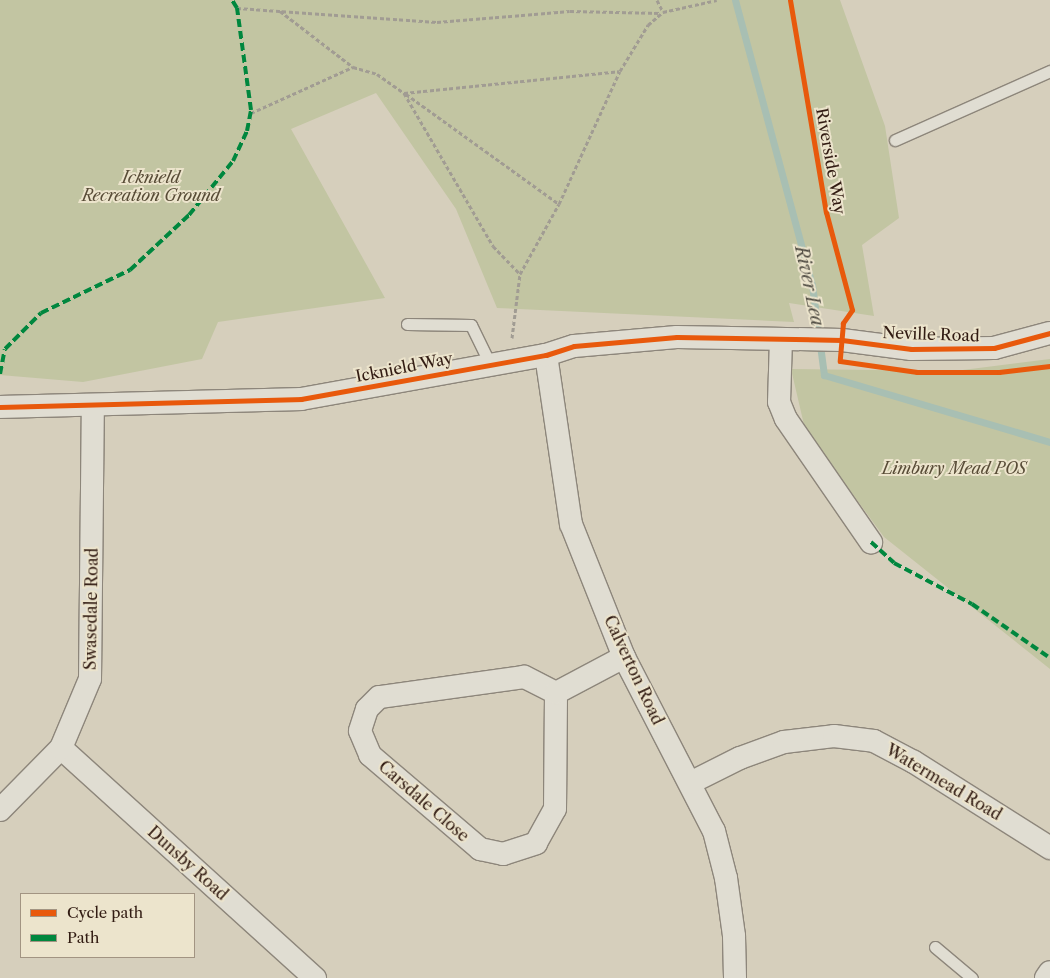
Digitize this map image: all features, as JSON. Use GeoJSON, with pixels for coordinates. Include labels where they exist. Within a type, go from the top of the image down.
{"type":"FeatureCollection","features":[{"type":"Feature","properties":{"kind":"street","name":"Neville Road"},"geometry":{"type":"LineString","coordinates":[[810,341],[842,340],[910,349],[994,348],[1050,333]]}},
{"type":"Feature","properties":{"kind":"street","name":"Icknield Way"},"geometry":{"type":"LineString","coordinates":[[0,407],[301,399],[546,355],[574,346],[677,336],[810,341]]}},
{"type":"Feature","properties":{"kind":"street"},"geometry":{"type":"LineString","coordinates":[[781,339],[779,402],[786,419],[871,542]]}},
{"type":"Feature","properties":{"kind":"street","name":"Calverton Road"},"geometry":{"type":"LineString","coordinates":[[546,355],[571,524],[624,657],[714,831],[726,878],[734,936],[735,978]]}},
{"type":"Feature","properties":{"kind":"street","name":"Swasedale Road"},"geometry":{"type":"LineString","coordinates":[[0,810],[61,748],[90,679],[93,406]]}},
{"type":"Feature","properties":{"kind":"street"},"geometry":{"type":"LineString","coordinates":[[556,693],[624,657]]}},
{"type":"Feature","properties":{"kind":"street","name":"Carsdale Close"},"geometry":{"type":"LineString","coordinates":[[524,677],[556,693],[555,809],[536,843],[503,854],[480,849],[370,755],[360,731],[368,709],[379,697],[524,677]]}},
{"type":"Feature","properties":{"kind":"street","name":"Watermead Road"},"geometry":{"type":"LineString","coordinates":[[690,783],[740,758],[784,742],[834,736],[874,741],[914,762],[1050,848]]}},
{"type":"Feature","properties":{"kind":"street","name":"Dunsby Road"},"geometry":{"type":"LineString","coordinates":[[61,748],[315,978]]}},
{"type":"Feature","properties":{"kind":"street"},"geometry":{"type":"LineString","coordinates":[[1046,978],[1050,972]]}},
{"type":"Feature","properties":{"kind":"lane"},"geometry":{"type":"LineString","coordinates":[[895,140],[1050,71]]}},
{"type":"Feature","properties":{"kind":"lane"},"geometry":{"type":"LineString","coordinates":[[407,324],[471,325],[499,362]]}},
{"type":"Feature","properties":{"kind":"lane"},"geometry":{"type":"LineString","coordinates":[[936,947],[972,978]]}},
{"type":"Feature","properties":{"kind":"path"},"geometry":{"type":"LineString","coordinates":[[657,0],[662,13]]}},
{"type":"Feature","properties":{"kind":"path"},"geometry":{"type":"LineString","coordinates":[[237,8],[437,22],[570,11],[662,13],[717,0]]}},
{"type":"Feature","properties":{"kind":"path"},"geometry":{"type":"LineString","coordinates":[[280,11],[353,67],[377,74],[559,204]]}},
{"type":"Feature","properties":{"kind":"path"},"geometry":{"type":"LineString","coordinates":[[499,362],[520,274],[559,204],[620,71],[648,25],[662,13]]}},
{"type":"Feature","properties":{"kind":"path"},"geometry":{"type":"LineString","coordinates":[[250,113],[353,67]]}},
{"type":"Feature","properties":{"kind":"path"},"geometry":{"type":"LineString","coordinates":[[404,93],[620,71]]}},
{"type":"Feature","properties":{"kind":"path"},"geometry":{"type":"LineString","coordinates":[[404,93],[493,246],[520,274]]}},
{"type":"Feature","properties":{"kind":"green space","name":"Icknield Recreation Ground"},"geometry":{"type":"Polygon","coordinates":[[[0,0],[840,0],[885,126],[899,218],[862,245],[874,316],[789,303],[794,322],[497,308],[456,209],[376,93],[291,129],[385,298],[218,322],[202,359],[83,382],[0,375],[0,0]]]}},
{"type":"Feature","properties":{"kind":"green space","name":"Limbury Mead POS"},"geometry":{"type":"Polygon","coordinates":[[[1050,359],[1050,669],[884,537],[805,429],[791,369],[955,371],[1050,359]]]}},
{"type":"Feature","properties":{"kind":"waterway","name":"River Lea"},"geometry":{"type":"LineString","coordinates":[[735,0],[812,285],[824,375],[1050,442]]}},
{"type":"Feature","properties":{"kind":"marked path"},"geometry":{"type":"LineString","coordinates":[[0,374],[5,349],[41,313],[130,270],[189,215],[233,161],[247,131],[251,110],[237,8],[232,0]]}},
{"type":"Feature","properties":{"kind":"marked path"},"geometry":{"type":"LineString","coordinates":[[871,542],[894,563],[972,604],[1050,658]]}},
{"type":"Feature","properties":{"kind":"cycle path","name":"Riverside Way"},"geometry":{"type":"LineString","coordinates":[[790,0],[826,212],[852,310],[843,323],[840,361],[917,372],[999,372],[1050,366]]}},
{"type":"Feature","properties":{"kind":"cycle path"},"geometry":{"type":"LineString","coordinates":[[0,407],[301,399],[546,355],[574,346],[677,337],[842,340],[911,349],[994,348],[1050,333]]}}]}
